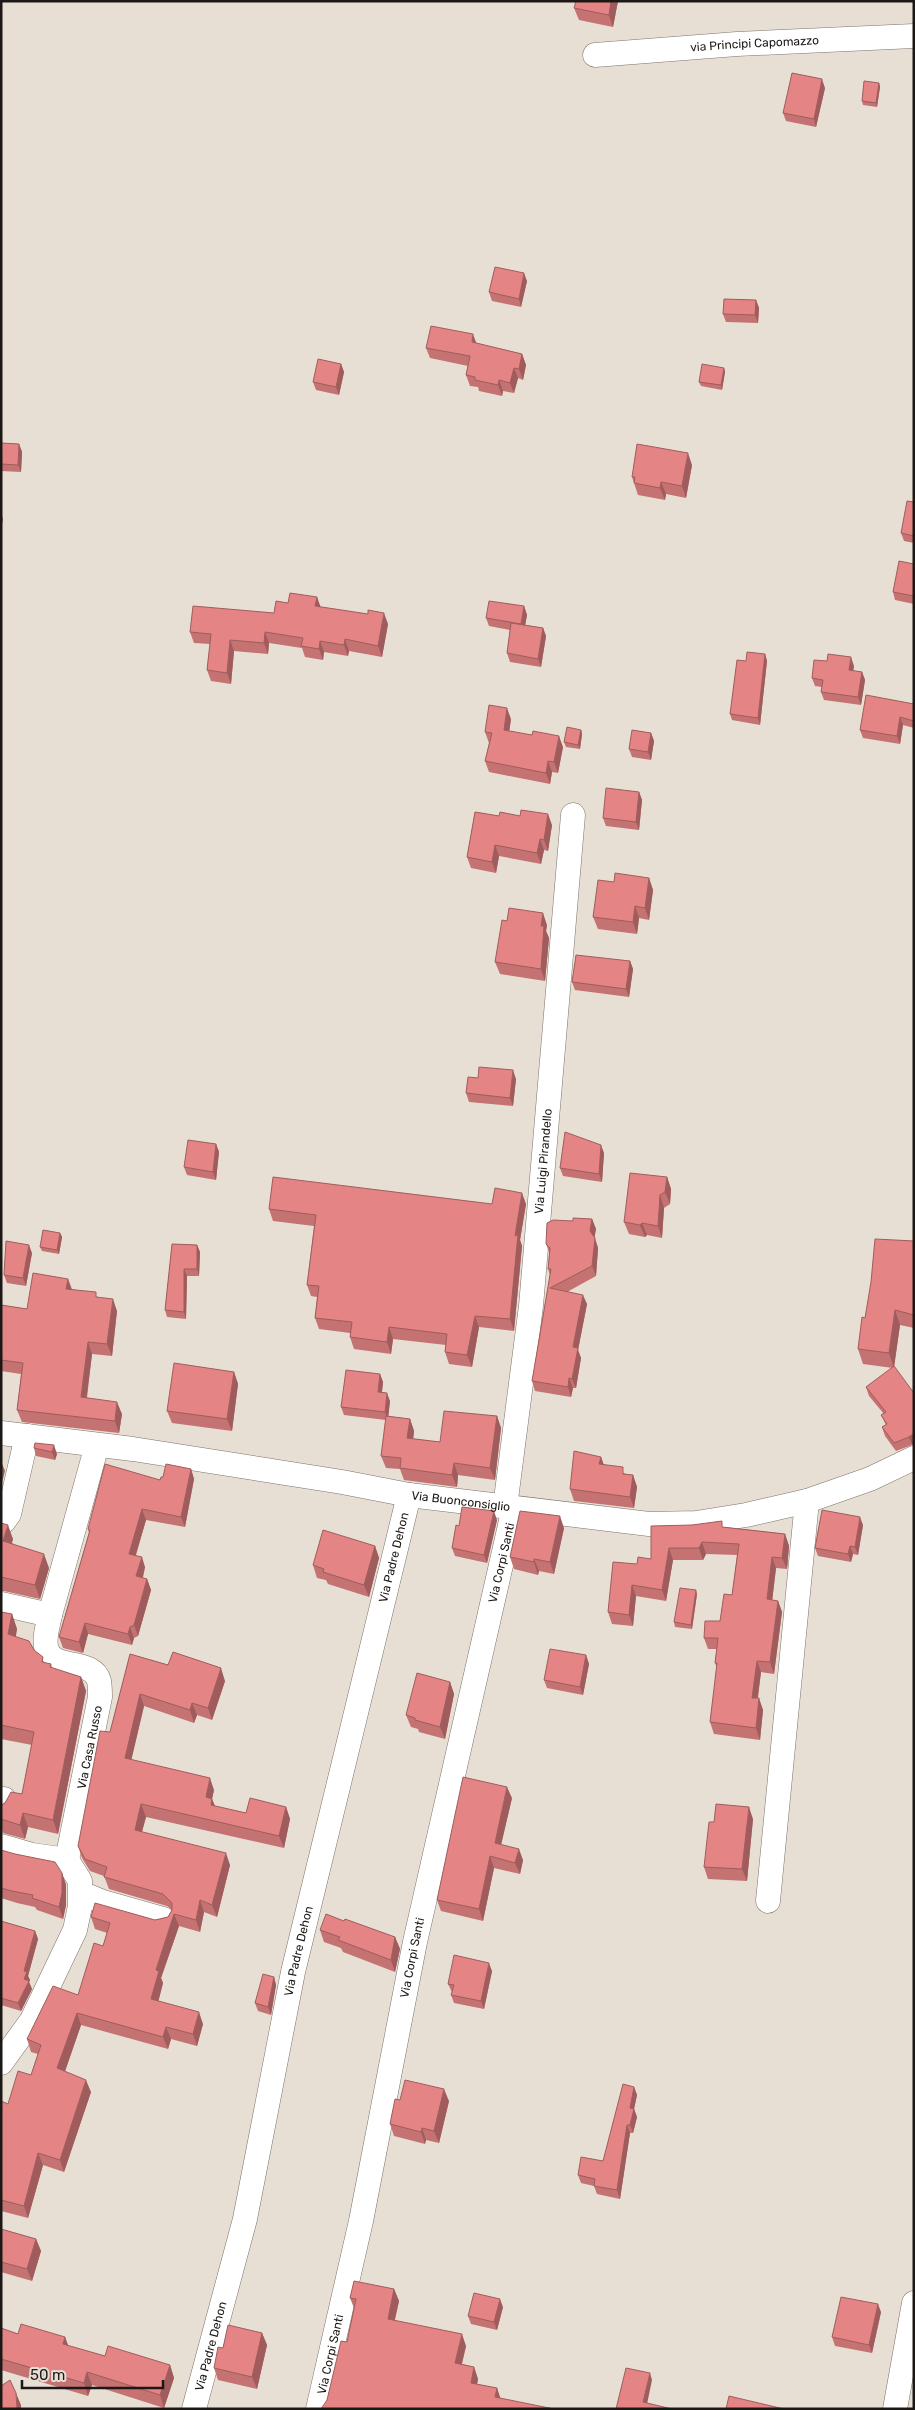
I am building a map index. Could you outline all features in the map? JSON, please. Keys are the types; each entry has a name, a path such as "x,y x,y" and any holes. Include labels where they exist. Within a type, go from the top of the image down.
{"street":[{"name":"via Principi Capomazzo","path":"594,55 737,44 914,36"},
{"name":"Via Luigi Pirandello","path":"509,1508 531,1306 573,815"},
{"name":"Via Buonconsiglio","path":"1,1433 97,1445 342,1482 409,1495 649,1524 696,1523 746,1515 807,1501 870,1479 914,1458"},
{"path":"1,1521 4,1521 9,1514 27,1436"},
{"name":"Via Casa Russo","path":"67,1860 100,1697 99,1679 91,1670 54,1659 47,1651 46,1639 50,1614 97,1445"},
{"name":"Via Padre Dehon","path":"194,2409 246,2219 293,1972 409,1495"},
{"path":"768,1901 807,1501"},
{"name":"Via Corpi Santi","path":"318,2409 361,2221 415,1942 509,1508"},
{"path":"1,1604 50,1614"},
{"path":"1,1846 32,1855 67,1860 80,1881 81,1893 75,1930 32,2020 1,2063"},
{"path":"81,1893 103,1902 162,1919"},
{"path":"902,2400 914,2303"}],"building":[{"path":"576,1 611,1 609,15 574,8"},
{"path":"792,73 822,79 814,119 783,113"},
{"path":"864,81 879,83 876,103 862,101"},
{"path":"495,267 524,273 519,299 489,292"},
{"path":"724,299 756,300 755,315 723,314"},
{"path":"431,326 473,334 472,342 522,354 519,369 514,368 510,383 499,380 498,385 475,380 475,377 466,375 470,356 426,348"},
{"path":"318,359 341,364 336,387 313,382"},
{"path":"702,364 724,368 721,385 699,382"},
{"path":"1,443 19,444 18,465 1,464"},
{"path":"637,444 688,453 682,486 661,482 660,488 634,483 635,477 632,477"},
{"path":"907,501 914,502 914,536 901,533"},
{"path":"899,561 914,564 914,596 893,592"},
{"path":"290,593 317,597 315,606 368,614 368,610 384,613 378,646 345,639 344,645 320,641 319,649 301,646 303,638 265,632 264,643 230,640 227,673 207,670 211,634 190,632 193,606 274,613 276,601 288,603"},
{"path":"489,601 524,606 521,624 486,618"},
{"path":"511,623 543,628 538,659 507,653"},
{"path":"747,652 765,654 758,718 730,714 737,660 746,661"},
{"path":"828,654 851,657 849,670 862,672 858,697 821,692 823,680 812,678 814,660 827,661"},
{"path":"866,695 914,704 914,721 900,717 897,736 860,730"},
{"path":"489,705 507,708 504,730 532,735 533,731 559,736 554,762 548,761 546,773 485,761 492,733 485,732"},
{"path":"567,727 581,730 578,745 564,742"},
{"path":"632,730 651,733 648,752 629,749"},
{"path":"606,788 639,792 636,822 603,818"},
{"path":"521,810 548,814 544,840 540,839 537,853 495,845 492,862 467,857 475,812 499,816 500,812 520,816"},
{"path":"615,873 649,878 645,908 635,906 633,922 593,917 598,880 614,882"},
{"path":"509,908 543,913 541,926 544,926 541,969 495,962 502,920 507,921"},
{"path":"576,955 630,961 626,989 572,982"},
{"path":"479,1067 513,1070 510,1098 466,1093 468,1077 478,1078"},
{"path":"565,1132 601,1145 599,1174 560,1168"},
{"path":"188,1140 216,1144 213,1172 184,1167"},
{"path":"630,1173 667,1177 665,1192 660,1195 658,1226 624,1222"},
{"path":"273,1177 492,1204 495,1188 522,1193 515,1236 518,1234 510,1319 475,1316 467,1355 445,1352 447,1334 389,1327 387,1342 350,1337 352,1322 315,1318 319,1286 307,1285 316,1215 269,1209"},
{"path":"573,1218 592,1219 590,1231 595,1238 592,1266 550,1288 583,1295 573,1347 578,1348 572,1379 569,1378 568,1387 532,1381 551,1269 548,1269 550,1248 546,1244 547,1223 553,1220 573,1221"},
{"path":"43,1230 60,1233 57,1250 40,1247"},
{"path":"875,1239 914,1241 914,1315 895,1310 889,1353 858,1349 862,1317 865,1318 871,1282"},
{"path":"6,1241 29,1245 23,1278 4,1275"},
{"path":"172,1244 197,1245 197,1269 184,1269 184,1312 165,1310"},
{"path":"33,1273 68,1279 66,1289 96,1292 96,1297 113,1299 107,1344 88,1342 81,1397 117,1402 115,1421 17,1410 23,1363 1,1360 1,1305 27,1309"},
{"path":"174,1363 234,1372 227,1419 167,1411"},
{"path":"894,1366 914,1393 914,1433 894,1443 882,1427 887,1424 881,1415 886,1412 866,1387"},
{"path":"346,1370 380,1374 378,1392 387,1393 385,1412 341,1407"},
{"path":"444,1411 497,1416 490,1468 454,1463 452,1475 400,1468 401,1458 381,1456 386,1416 410,1419 407,1438 440,1442"},
{"path":"35,1443 54,1445 52,1452 34,1448"},
{"path":"574,1451 601,1457 599,1464 623,1467 623,1474 633,1475 630,1497 570,1489"},
{"path":"105,1464 160,1480 163,1477 166,1464 191,1469 181,1517 142,1509 129,1554 142,1557 136,1576 147,1579 134,1625 130,1627 128,1634 85,1623 79,1642 59,1637 90,1530 88,1529"},
{"path":"462,1507 494,1511 484,1555 452,1548 456,1525 459,1526"},
{"path":"822,1510 860,1517 855,1547 850,1546 848,1554 815,1548"},
{"path":"520,1511 560,1516 550,1562 534,1559 534,1562 510,1557"},
{"path":"722,1521 722,1527 785,1534 782,1558 772,1557 767,1599 778,1601 770,1662 757,1661 752,1698 759,1698 756,1728 710,1722 718,1638 704,1638 705,1621 720,1621 724,1594 732,1595 739,1544 702,1542 699,1548 669,1548 662,1590 632,1585 629,1615 608,1612 613,1562 637,1564 638,1557 651,1559 651,1526 692,1525"},
{"path":"1,1523 8,1525 3,1541 44,1554 35,1585 1,1577"},
{"path":"323,1530 375,1546 364,1585 323,1572 324,1569 313,1565"},
{"path":"680,1588 696,1590 691,1625 674,1622"},
{"path":"1,1612 12,1614 8,1634 29,1641 34,1650 43,1657 42,1662 51,1664 50,1667 81,1677 53,1820 23,1813 20,1825 1,1819 1,1805 5,1803 11,1792 22,1794 34,1732 1,1725"},
{"path":"550,1649 586,1655 580,1687 544,1680"},
{"path":"173,1652 221,1668 208,1708 192,1703 190,1710 140,1694 125,1758 210,1778 206,1797 212,1799 211,1805 246,1813 250,1798 286,1807 279,1836 141,1804 135,1830 226,1853 212,1905 200,1900 196,1920 174,1914 156,1970 159,1971 151,1999 199,2012 193,2034 166,2027 163,2037 77,2013 57,2068 86,2080 60,2160 38,2153 24,2206 1,2200 1,2101 8,2104 18,2071 31,2075 41,2045 27,2039 53,1986 78,1995 94,1943 103,1946 110,1923 91,1917 95,1903 155,1920 168,1917 172,1910 172,1903 163,1894 104,1877 107,1867 85,1859 78,1846 100,1731 110,1732 130,1654 168,1665"},
{"path":"417,1673 450,1682 440,1727 415,1720 415,1718 406,1715"},
{"path":"463,1777 507,1787 495,1843 519,1849 515,1863 490,1856 479,1909 437,1900"},
{"path":"716,1804 749,1807 742,1869 704,1867 709,1822 714,1822"},
{"path":"1,1850 55,1862 62,1873 62,1893 59,1907 32,1898 33,1895 1,1888"},
{"path":"326,1914 395,1937 391,1960 338,1940 340,1937 320,1930"},
{"path":"1,1921 35,1931 24,1971 27,1972 24,1979 29,1981 18,2003 1,1998"},
{"path":"454,1955 489,1963 481,2001 451,1995 454,1985 448,1984"},
{"path":"263,1974 274,1977 268,2007 255,2003"},
{"path":"405,2080 444,2089 434,2131 422,2128 421,2132 390,2124 395,2099 400,2100"},
{"path":"623,2084 634,2087 630,2108 634,2109 630,2125 627,2125 617,2190 594,2186 595,2179 578,2175 581,2157 603,2161"},
{"path":"1,2229 36,2239 27,2269 1,2262"},
{"path":"354,2281 394,2289 388,2319 462,2334 455,2363 474,2367 471,2383 497,2388 495,2397 554,2409 321,2409 327,2400 341,2341 347,2342 356,2299 350,2298"},
{"path":"474,2293 500,2299 494,2322 468,2316"},
{"path":"841,2297 878,2304 869,2345 832,2337"},
{"path":"21,2324 65,2337 63,2344 105,2356 108,2346 170,2365 160,2395 87,2372 84,2383 1,2359 1,2328 18,2334"},
{"path":"228,2325 262,2333 252,2377 214,2368 218,2347 223,2348"},
{"path":"626,2368 650,2373 643,2402 672,2409 616,2409"},
{"path":"10,2380 16,2393 17,2409 1,2409 1,2386"},
{"path":"729,2396 784,2409 726,2409"}]}
